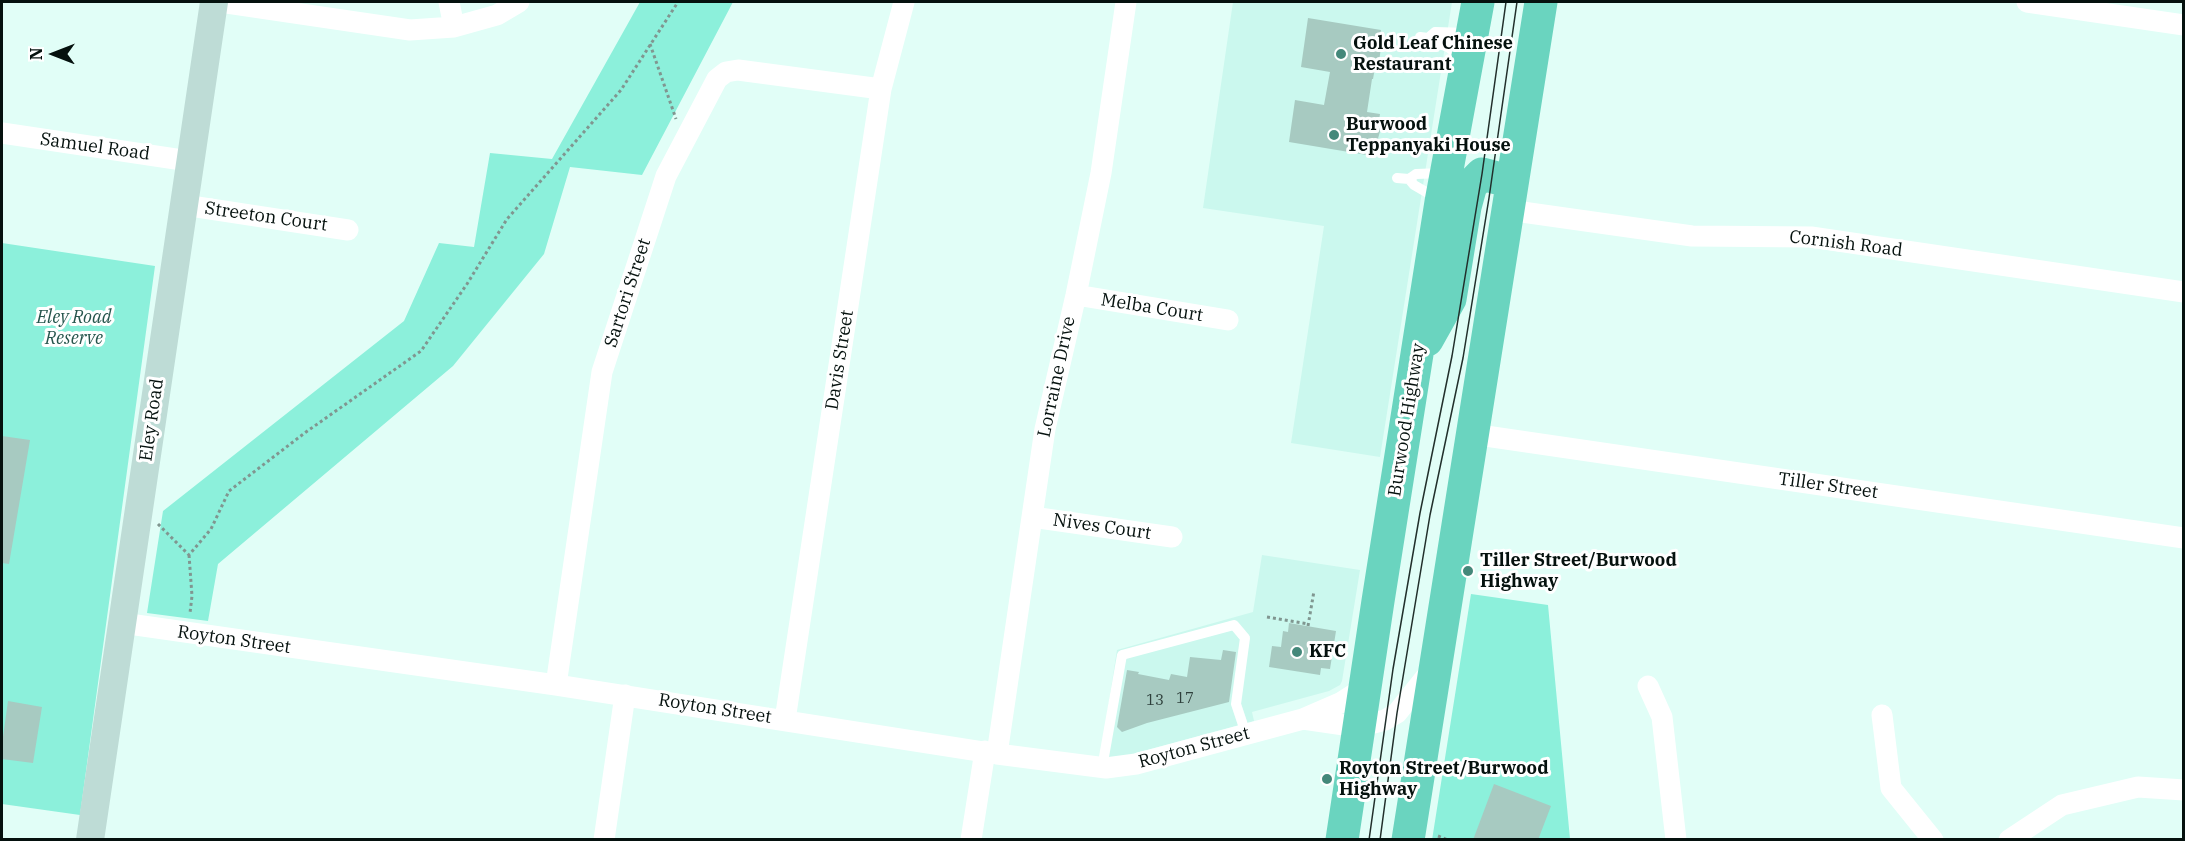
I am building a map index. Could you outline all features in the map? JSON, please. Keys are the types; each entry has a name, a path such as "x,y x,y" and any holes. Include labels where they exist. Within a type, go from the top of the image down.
{"highway":[{"name":"Burwood Highway","path":"1342,840 1444,187 1478,2"},
{"path":"1423,838 1434,667 1541,2"},
{"path":"1417,357 1450,298 1465,207 1471,185 1482,174 1510,196"}],"main road":[{"name":"Eley Road","path":"90,840 214,2"}],"street":[{"path":"220,2 410,30 454,27 498,15 519,2"},
{"path":"448,2 454,27"},
{"name":"Davis Street","path":"785,720 881,89 904,2"},
{"name":"Lorraine Drive","path":"971,840 991,752 1045,429 1101,173 1126,2"},
{"path":"2027,2 2184,25"},
{"name":"Sartori Street","path":"556,685 602,372 666,176 717,79 726,72 738,70 881,89"},
{"name":"Samuel Road","path":"2,133 189,161"},
{"name":"Cornish Road","path":"1510,196 1692,236 1811,237 2184,292"},
{"name":"Streeton Court","path":"183,205 348,230"},
{"name":"Melba Court","path":"1076,295 1228,320"},
{"name":"Tiller Street","path":"1472,434 2184,538"},
{"name":"Nives Court","path":"1032,517 1172,537"},
{"name":"Royton Street","path":"122,623 625,695 1102,768 1136,764 1303,719 1340,703 1365,687"},
{"name":"Royton Street","path":"1303,719 1358,727 1385,720 1397,713 1434,667"},
{"path":"1647,686 1662,717 1676,840"},
{"path":"604,840 625,695"},
{"path":"1882,715 1891,788 1933,840"},
{"path":"2009,840 2062,805 2138,787 2184,790"}],"lane":[{"path":"1435,32 1469,48 1432,43 1424,37 1435,32"},
{"path":"1397,178 1409,179 1416,174 1444,187"},
{"path":"1409,179 1414,185 1444,187"},
{"path":"1102,768 1122,654 1234,625 1245,639 1236,704 1246,734"}],"path":[{"path":"189,555 211,529 229,491 306,432 421,351 467,284 507,219 621,90 678,2"},
{"path":"650,44 684,143"},
{"path":"138,516 154,519 189,555 192,596 187,633"},
{"path":"1267,617 1308,625 1314,591"},
{"path":"1423,838 1448,840"}],"shaded area":[{"path":"1233,2 1452,2 1380,457 1291,443 1324,226 1203,208"},
{"path":"1262,555 1360,570 1340,685 1329,691 1252,712 1254,721 1118,758 1100,759 1117,650 1253,612"}],"green space":[{"path":"640,2 733,2 642,175 570,167 544,254 453,366 218,564 208,621 147,613 163,511 404,321 439,243 474,247 490,153 552,159"},
{"name":"Eley Road Reserve","path":"2,243 155,266 80,815 2,804"},
{"path":"1471,594 1548,605 1570,839 1432,840"}],"building":[{"path":"1308,18 1381,30 1379,40 1382,41 1378,68 1375,68 1372,79 1367,112 1380,114 1378,127 1381,128 1373,156 1289,142 1295,100 1324,105 1330,72 1301,67"},
{"path":"2,436 30,440 9,564 2,563"},
{"name":"KFC","path":"1289,623 1336,631 1330,669 1321,668 1320,675 1269,667 1272,646 1281,647 1283,631 1288,632"},
{"path":"1223,650 1236,652 1229,702 1147,723 1122,732 1117,727 1127,670 1169,680 1171,674 1187,677 1190,657 1221,660"},
{"path":"8,701 42,707 33,763 2,759"},
{"path":"1494,784 1551,806 1538,840 1473,840"}],"tram line":[{"path":"1369,840 1393,669 1420,513 1452,356 1482,174 1506,2"},
{"path":"1380,840 1397,713 1430,515 1463,358 1517,2"}],"place":[{"name":"Gold Leaf Chinese Restaurant","path":"1341,54"},
{"name":"Burwood Teppanyaki House","path":"1334,135"},
{"name":"Tiller Street/Burwood Highway","path":"1468,571"},
{"name":"KFC","path":"1297,652"},
{"name":"Royton Street/Burwood Highway","path":"1327,779"}]}
